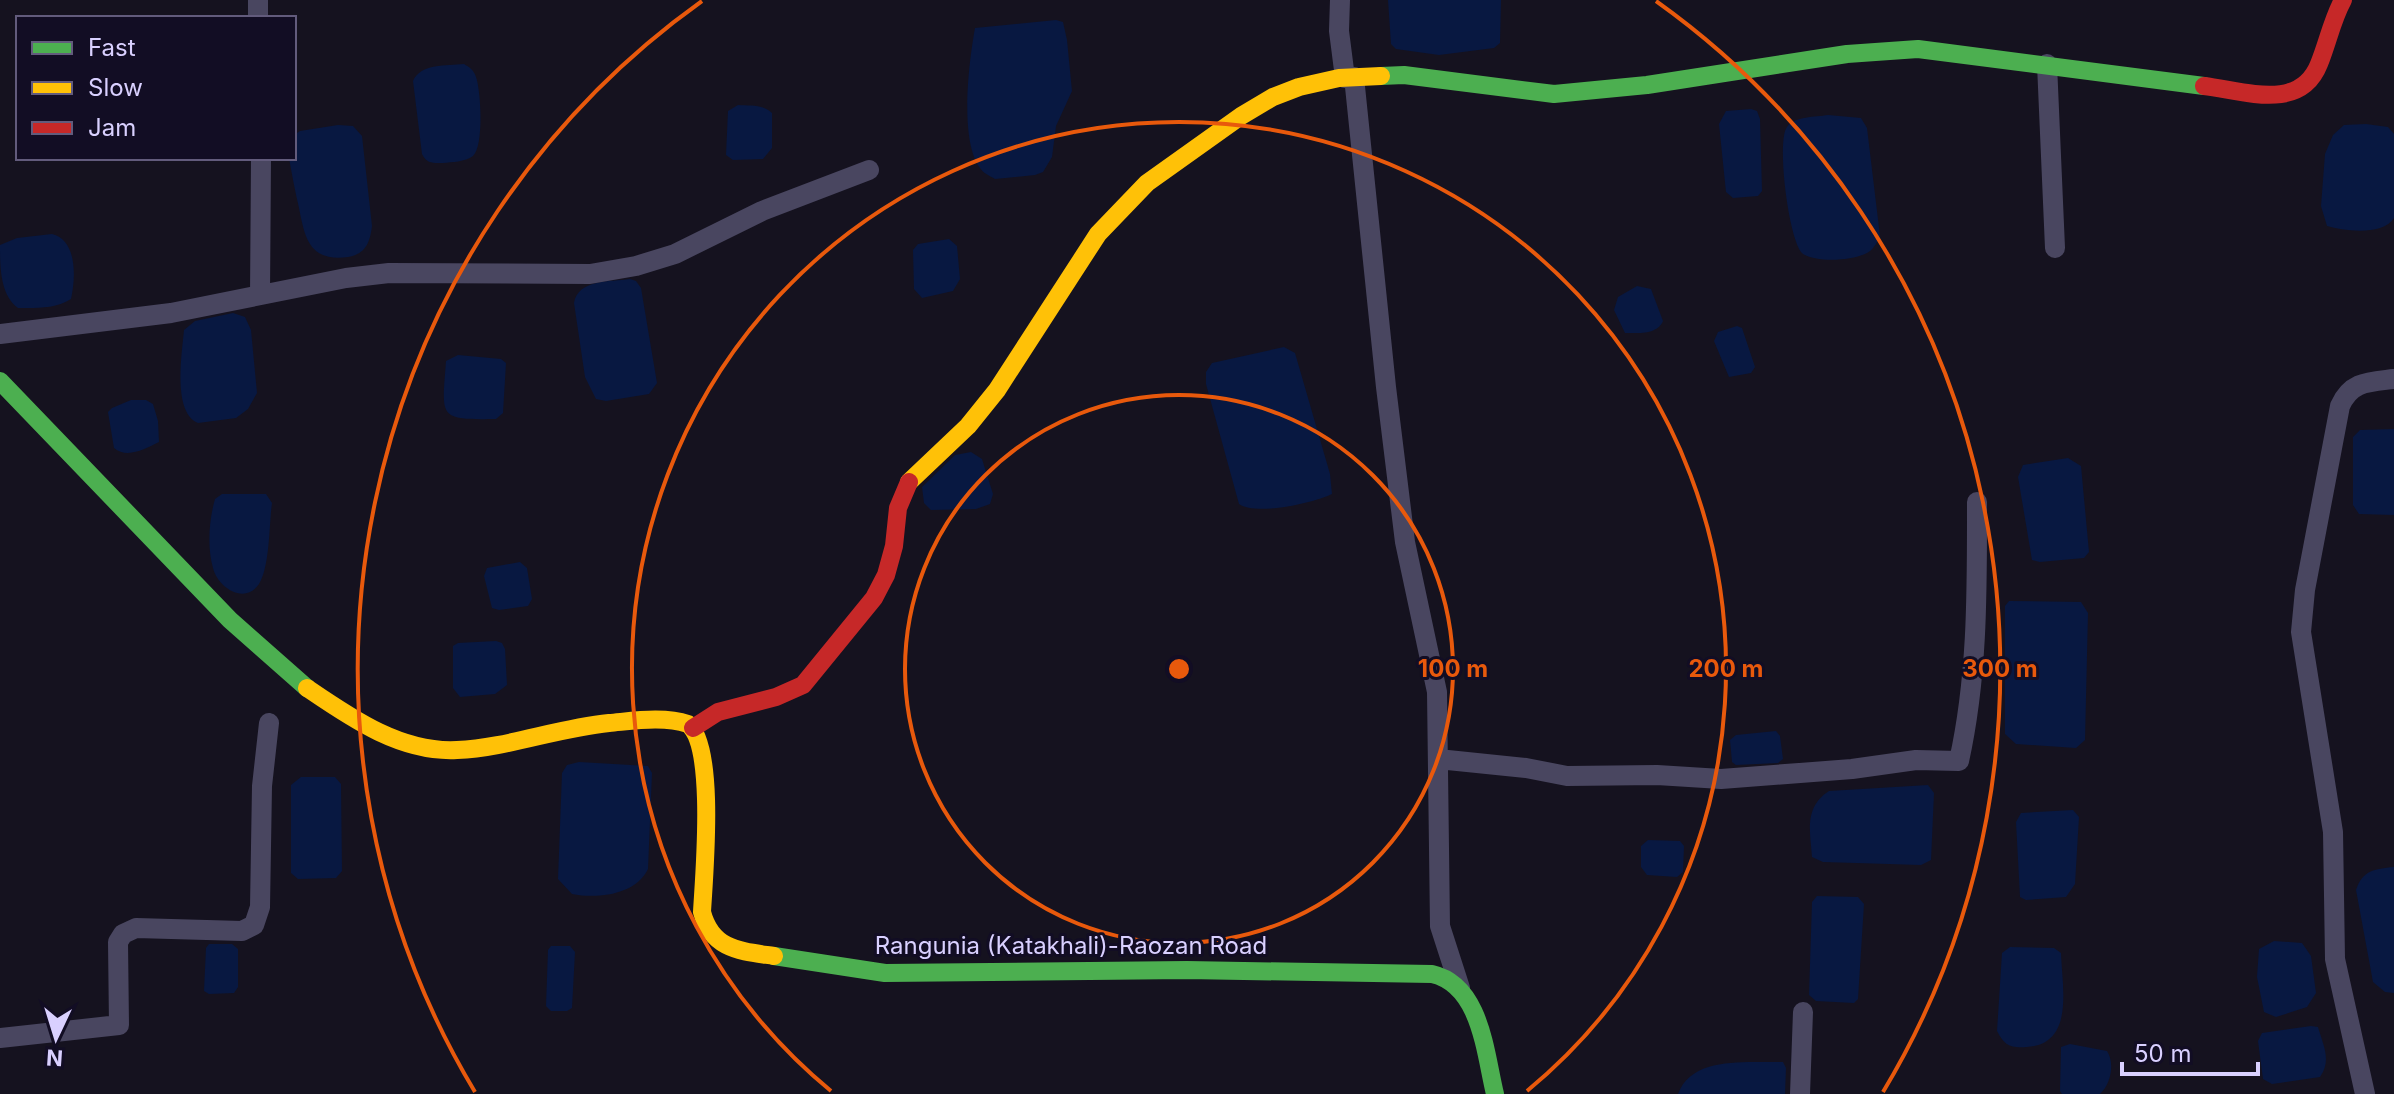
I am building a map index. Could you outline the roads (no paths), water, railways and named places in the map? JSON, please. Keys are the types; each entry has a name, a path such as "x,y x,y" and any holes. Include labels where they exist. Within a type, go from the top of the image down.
{"street":[{"path":"1340,0 1339,31 1350,78 1405,542 1437,692 1440,926 1460,988 1474,1016 1495,1094"},
{"path":"0,381 213,603 279,664 344,715 381,733 424,748 451,751 470,750 593,725 665,721 684,723 693,728 726,709 793,692 813,673 874,598 880,586 894,546 898,508 908,483 978,414 997,390 1098,234 1147,183 1273,97 1299,87 1350,78 1404,75 1554,94 1647,85 1847,54 1904,50 2047,64 2254,92 2293,93 2305,88 2312,79 2332,18 2343,0"},
{"path":"2047,64 2055,248"},
{"path":"260,295 261,160"},
{"path":"0,334 171,313 389,273 590,274 636,266 675,254 762,211 869,170"},
{"path":"2365,1094 2335,959 2333,832 2303,652 2301,613 2345,393 2353,387 2394,379"},
{"path":"1438,759 1526,768 1567,776 1657,775 1721,779 1852,769 1916,760 1959,761 1969,713 1977,628 1977,502"},
{"path":"0,1038 119,1025 118,942 123,934 136,928 242,931 254,925 260,907 262,786 269,723"},
{"name":"Rangunia (Katakhali)-Raozan Road","path":"693,728 700,738 704,766 706,812 702,912 706,927 719,943 749,952 885,973 1187,970 1428,973 1451,980 1460,988"},
{"path":"1800,1094 1803,1012"}],"water":[{"path":"1388,0 1501,0 1500,43 1494,48 1439,55 1396,49 1391,44"},
{"path":"1056,20 1063,22 1072,91 1056,126 1052,157 1043,172 995,179 980,168 970,139 967,100 975,28"},
{"path":"464,64 471,69 478,84 480,130 476,150 473,156 462,161 431,162 422,154 413,81 428,68"},
{"path":"738,105 760,107 772,113 772,148 763,159 733,160 726,155 728,111"},
{"path":"1726,111 1757,111 1760,119 1762,191 1758,196 1733,198 1726,192 1719,124"},
{"path":"1828,115 1861,118 1867,128 1880,236 1870,251 1847,259 1818,259 1803,254 1793,232 1786,192 1783,151 1787,127 1800,119"},
{"path":"338,125 353,126 362,136 372,226 368,242 363,250 354,255 325,256 311,246 307,238 289,160 296,160 296,134"},
{"path":"2344,125 2388,127 2394,134 2394,218 2389,224 2372,230 2327,226 2321,206 2325,154 2333,135"},
{"path":"52,234 66,244 73,260 71,299 52,306 18,308 4,288 0,245 17,238"},
{"path":"949,239 957,246 960,279 953,291 922,298 914,289 913,250 918,244"},
{"path":"630,279 641,288 657,383 649,394 606,401 596,399 585,377 574,303 577,295 588,286"},
{"path":"1637,286 1651,289 1663,321 1652,331 1625,333 1614,310 1618,297"},
{"path":"233,313 245,317 251,330 257,393 248,409 236,418 198,423 190,417 182,395 180,381 184,330 195,321"},
{"path":"1737,326 1742,328 1755,367 1751,373 1729,377 1714,341 1718,332"},
{"path":"1284,347 1295,353 1330,474 1332,494 1285,507 1247,507 1239,504 1206,384 1206,372 1212,363"},
{"path":"458,355 501,359 506,363 503,413 496,419 463,418 447,412 444,394 446,361"},
{"path":"131,400 146,400 153,404 159,442 136,452 125,453 114,448 108,412"},
{"path":"2394,429 2394,515 2359,514 2353,505 2353,437 2360,430"},
{"path":"971,452 982,459 993,494 990,504 976,509 931,510 924,503 922,487 955,455"},
{"path":"2068,458 2081,466 2089,552 2084,558 2032,560 2018,477 2023,465"},
{"path":"222,494 266,494 272,503 263,576 259,584 247,593 226,587 213,568 210,525 215,499"},
{"path":"520,562 527,568 532,599 528,606 492,608 484,576 487,568"},
{"path":"2009,601 2081,602 2088,613 2085,740 2076,748 2016,744 2005,734 2005,606"},
{"path":"458,643 502,643 505,649 507,685 495,694 460,697 453,688 453,646"},
{"path":"1776,731 1780,736 1783,759 1778,763 1736,765 1732,762 1730,740 1736,735"},
{"path":"579,762 648,766 652,773 648,869 635,885 625,890 593,896 572,894 558,879 562,773 567,765"},
{"path":"301,777 335,777 341,784 342,871 336,878 298,879 291,873 291,785"},
{"path":"1928,785 1934,793 1931,860 1921,865 1823,862 1812,857 1812,812 1821,797 1829,791"},
{"path":"2073,810 2079,817 2075,884 2066,897 2026,900 2020,897 2016,822 2021,813"},
{"path":"1648,840 1680,841 1684,846 1683,872 1677,877 1647,875 1641,867 1641,846"},
{"path":"2394,867 2394,993 2385,992 2373,982 2356,890 2362,878 2370,872"},
{"path":"1817,896 1858,897 1864,904 1858,999 1854,1003 1816,1001 1809,995 1812,902"},
{"path":"2274,941 2302,943 2311,956 2316,993 2307,1007 2276,1017 2264,1012 2257,977 2259,949"},
{"path":"209,944 232,944 238,949 238,987 234,993 209,994 204,991 206,948"},
{"path":"551,946 570,946 575,952 572,1008 567,1011 551,1011 546,1006 548,950"},
{"path":"2010,947 2054,948 2061,953 2063,997 2059,1025 2053,1036 2027,1047 2006,1043 1997,1031 2002,953"},
{"path":"2318,1027 2325,1052 2324,1071 2320,1077 2272,1084 2263,1079 2258,1041 2262,1033"},
{"path":"2070,1044 2107,1051 2111,1073 2100,1094 2062,1094 2060,1091 2061,1047"},
{"path":"1739,1062 1783,1062 1786,1068 1785,1094 1678,1094 1685,1081 1708,1067"}]}
